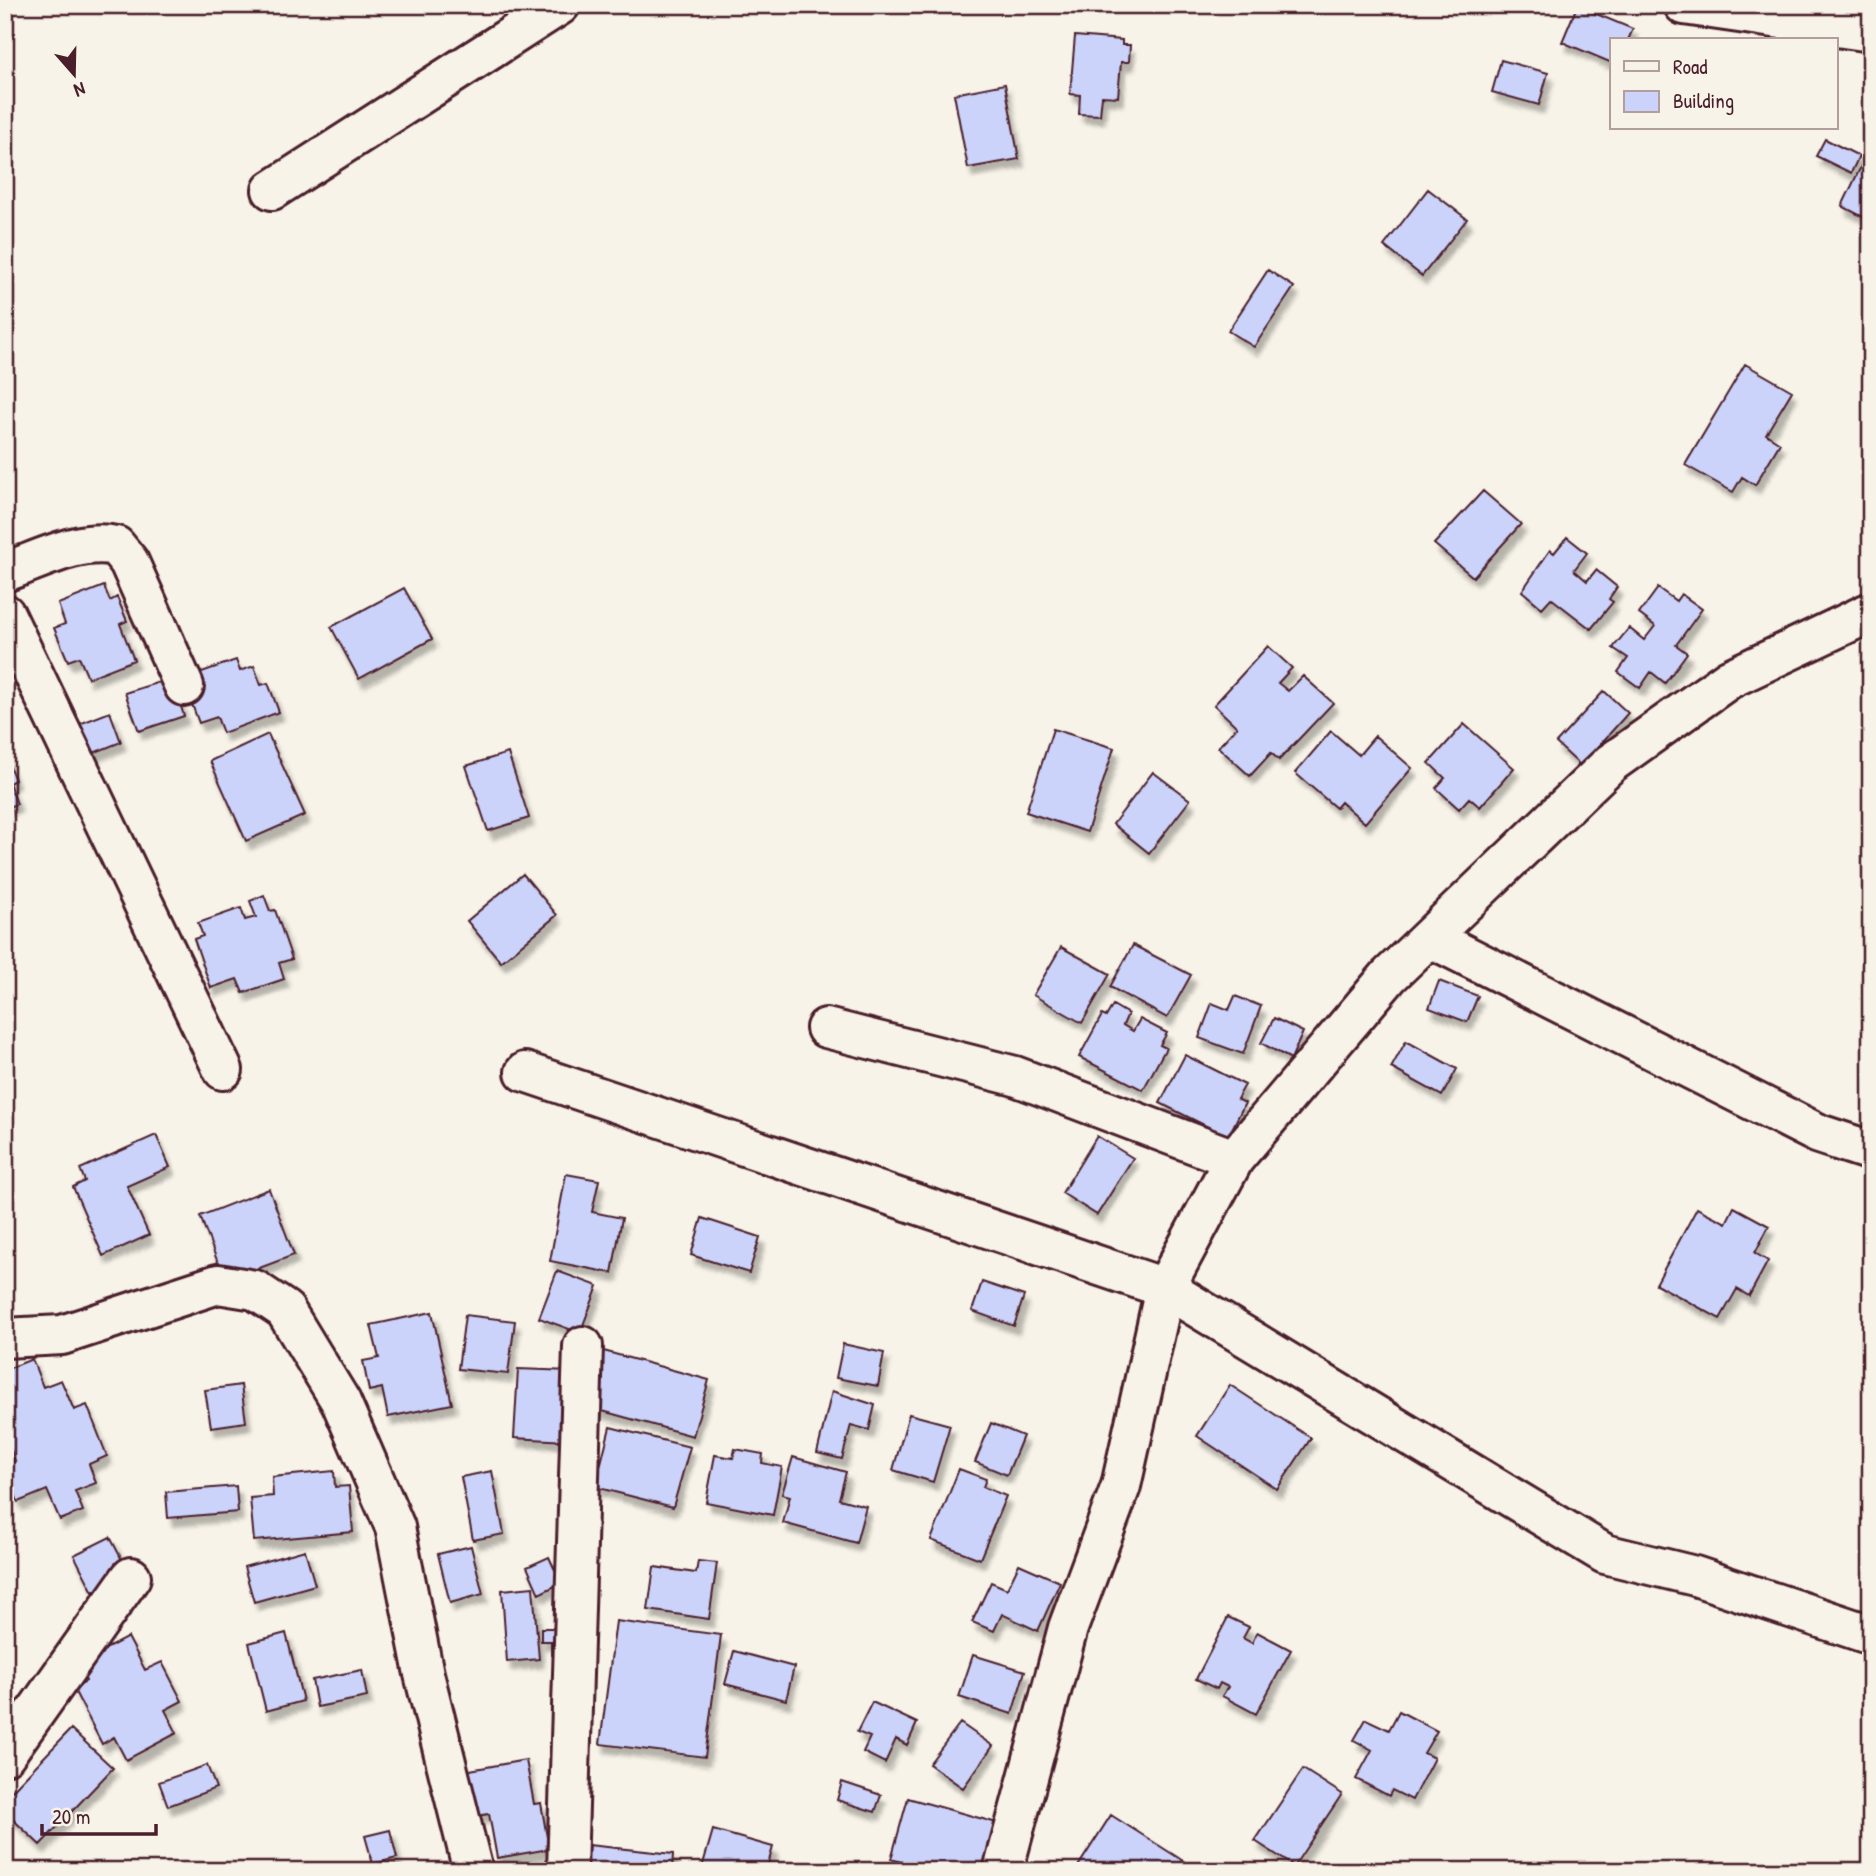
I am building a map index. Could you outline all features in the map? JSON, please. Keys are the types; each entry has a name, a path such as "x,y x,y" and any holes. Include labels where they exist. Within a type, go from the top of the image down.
{"street":[{"path":"272,190 560,5"},
{"path":"1684,5 1871,32"},
{"path":"5,572 83,545 100,542 117,546 129,562 184,686"},
{"path":"1003,1871 1068,1628 1121,1486 1149,1372 1165,1289 1234,1158 1389,976 1611,762 1730,680 1871,612"},
{"path":"5,614 223,1070"},
{"path":"1431,938 1819,1134 1871,1151"},
{"path":"826,1028 1015,1076 1234,1158"},
{"path":"525,1072 1165,1289 1605,1554 1695,1576 1871,1635"},
{"path":"5,1338 62,1335 218,1284 255,1290 285,1310 341,1402 395,1527 424,1674 473,1871"},
{"path":"567,1871 583,1346"},
{"path":"5,1755 131,1577"}],"building":[{"path":"1577,6 1633,29 1629,38 1610,38 1610,62 1562,42"},
{"path":"1075,36 1122,40 1122,45 1130,45 1129,62 1121,62 1118,97 1102,96 1100,115 1079,114 1080,95 1070,94"},
{"path":"1501,60 1548,73 1539,105 1492,92"},
{"path":"1005,84 1019,159 968,168 954,94"},
{"path":"1825,139 1859,156 1851,173 1816,156"},
{"path":"1865,158 1871,161 1871,211 1867,219 1842,206"},
{"path":"1428,189 1467,219 1422,276 1384,246"},
{"path":"1268,270 1294,287 1254,347 1228,331"},
{"path":"1745,364 1792,391 1766,434 1780,443 1755,485 1742,477 1733,492 1685,465"},
{"path":"1483,491 1521,524 1473,577 1434,544"},
{"path":"1567,537 1587,553 1574,570 1587,581 1596,570 1617,587 1609,599 1613,602 1591,629 1551,598 1542,608 1522,591 1550,550 1554,553"},
{"path":"104,586 110,601 117,597 127,621 120,624 134,660 88,678 79,657 68,661 54,628 65,624 58,604"},
{"path":"404,588 432,639 359,679 331,627"},
{"path":"1658,588 1676,601 1681,594 1702,609 1676,645 1687,653 1665,683 1651,672 1640,688 1618,672 1628,658 1613,648 1629,628 1644,640 1655,626 1639,614"},
{"path":"1268,646 1292,668 1278,683 1288,691 1303,676 1333,703 1279,760 1271,753 1250,776 1218,747 1237,727 1214,705"},
{"path":"236,660 240,671 254,666 261,685 268,683 279,712 223,733 217,717 199,723 187,691 193,675"},
{"path":"172,678 184,716 139,731 125,693"},
{"path":"1604,691 1628,713 1581,766 1556,743"},
{"path":"110,712 121,742 81,758 69,728"},
{"path":"1464,724 1514,768 1480,807 1469,798 1459,809 1436,788 1445,778 1429,763"},
{"path":"1053,729 1114,748 1087,832 1026,812"},
{"path":"1331,731 1359,755 1375,736 1412,768 1365,823 1341,802 1336,808 1295,773"},
{"path":"268,734 305,815 246,841 210,761"},
{"path":"508,753 529,818 488,831 466,766"},
{"path":"5,755 15,780 9,783 17,804 5,808"},
{"path":"1153,772 1190,800 1149,853 1113,824"},
{"path":"523,874 557,915 501,962 467,921"},
{"path":"264,895 270,911 275,910 292,959 279,963 284,979 243,993 237,979 211,988 194,939 203,936 198,923 241,908 245,920 256,917 250,901"},
{"path":"1133,945 1191,975 1167,1018 1110,987"},
{"path":"1061,947 1110,974 1082,1023 1033,995"},
{"path":"1439,981 1478,996 1467,1022 1429,1008"},
{"path":"1235,996 1261,1006 1243,1054 1199,1038 1212,1003 1229,1010"},
{"path":"1113,1005 1128,1014 1123,1025 1133,1031 1140,1019 1167,1033 1160,1045 1166,1048 1143,1090 1079,1057 1102,1015 1106,1017"},
{"path":"1274,1018 1303,1032 1291,1059 1261,1043"},
{"path":"1406,1041 1457,1069 1442,1096 1391,1068"},
{"path":"1185,1055 1245,1085 1237,1099 1245,1103 1228,1137 1160,1103"},
{"path":"156,1135 170,1167 127,1186 149,1235 103,1256 73,1187 85,1181 80,1169"},
{"path":"1097,1136 1133,1158 1097,1215 1062,1193"},
{"path":"566,1174 599,1180 592,1212 622,1218 612,1273 550,1261"},
{"path":"269,1189 294,1255 225,1281 200,1216"},
{"path":"1734,1207 1769,1226 1755,1253 1768,1261 1749,1296 1737,1289 1720,1319 1656,1284 1697,1208 1726,1223"},
{"path":"702,1218 760,1237 749,1273 691,1255"},
{"path":"557,1271 598,1286 580,1333 539,1318"},
{"path":"982,1282 1024,1296 1014,1326 972,1311"},
{"path":"432,1312 452,1404 388,1417 382,1388 369,1391 363,1361 379,1358 371,1325"},
{"path":"465,1315 515,1321 508,1374 458,1369"},
{"path":"843,1344 884,1353 878,1386 836,1378"},
{"path":"600,1350 709,1380 693,1436 584,1406"},
{"path":"32,1359 43,1387 61,1380 74,1410 87,1405 107,1456 89,1464 96,1483 75,1491 83,1511 60,1520 47,1490 18,1502 5,1469 5,1465 15,1461 9,1445 5,1447 5,1370"},
{"path":"518,1369 571,1371 567,1441 514,1438"},
{"path":"241,1385 246,1422 211,1427 205,1390"},
{"path":"1230,1385 1311,1438 1277,1489 1197,1436"},
{"path":"832,1391 875,1405 869,1430 851,1425 842,1459 817,1453"},
{"path":"909,1414 950,1425 933,1482 893,1470"},
{"path":"991,1423 1023,1436 1007,1475 975,1462"},
{"path":"610,1427 690,1447 673,1507 595,1487"},
{"path":"735,1449 763,1454 762,1463 782,1467 773,1515 706,1502 715,1455 733,1458"},
{"path":"793,1457 846,1472 839,1499 866,1506 856,1543 783,1523 790,1496 782,1494"},
{"path":"959,1469 986,1479 983,1487 1006,1496 980,1559 931,1540"},
{"path":"334,1471 335,1487 349,1486 353,1532 254,1541 250,1498 273,1496 272,1477"},
{"path":"492,1471 504,1534 473,1540 461,1477"},
{"path":"236,1486 238,1512 168,1518 166,1492"},
{"path":"110,1537 129,1573 93,1592 74,1555"},
{"path":"471,1546 483,1594 450,1603 438,1554"},
{"path":"305,1550 315,1585 254,1602 244,1567"},
{"path":"549,1557 561,1583 539,1594 527,1567"},
{"path":"698,1561 717,1563 709,1619 648,1610 654,1567 696,1573"},
{"path":"1019,1564 1060,1582 1038,1631 1002,1614 994,1631 972,1622 991,1582 1007,1589"},
{"path":"533,1587 539,1659 507,1662 502,1590"},
{"path":"1228,1617 1249,1627 1243,1638 1252,1643 1257,1632 1291,1650 1256,1714 1222,1696 1228,1687 1220,1683 1217,1689 1196,1679"},
{"path":"616,1621 721,1635 705,1757 600,1744"},
{"path":"541,1628 569,1628 570,1655 551,1655 551,1641 541,1641"},
{"path":"286,1633 303,1701 266,1711 249,1643"},
{"path":"128,1637 145,1670 162,1662 182,1701 165,1710 177,1733 126,1760 114,1737 102,1744 73,1688 86,1681 77,1664"},
{"path":"734,1651 794,1667 786,1700 725,1684"},
{"path":"973,1655 1025,1671 1012,1714 959,1697"},
{"path":"362,1670 367,1697 317,1707 312,1680"},
{"path":"872,1702 917,1723 907,1745 896,1739 885,1763 863,1752 870,1737 857,1732"},
{"path":"1399,1711 1437,1731 1424,1753 1434,1758 1412,1800 1392,1790 1389,1796 1356,1779 1372,1750 1354,1740 1366,1719 1389,1730"},
{"path":"960,1723 993,1746 963,1788 929,1764"},
{"path":"71,1729 113,1768 40,1845 5,1812 5,1798"},
{"path":"526,1760 534,1804 541,1803 549,1849 497,1858 489,1814 472,1817 464,1771"},
{"path":"207,1765 216,1788 168,1806 159,1782"},
{"path":"1303,1769 1342,1794 1294,1866 1255,1841"},
{"path":"842,1782 881,1795 875,1812 837,1800"},
{"path":"908,1798 997,1823 984,1871 932,1871 891,1859"},
{"path":"1111,1815 1185,1862 1180,1871 1081,1871 1077,1868"},
{"path":"390,1830 397,1858 373,1864 365,1836"},
{"path":"713,1830 773,1847 766,1871 701,1871"},
{"path":"588,1845 673,1854 672,1871 586,1871"}]}
